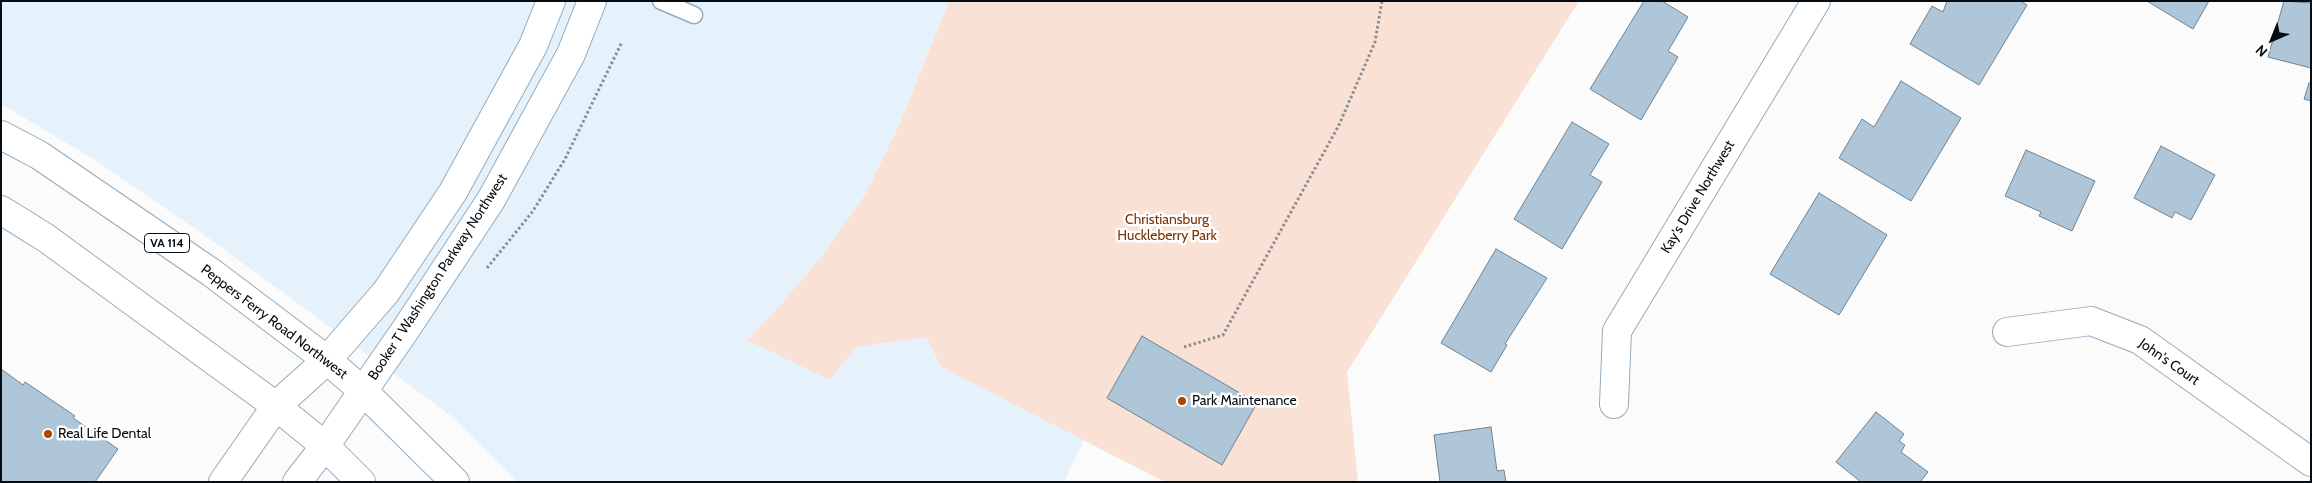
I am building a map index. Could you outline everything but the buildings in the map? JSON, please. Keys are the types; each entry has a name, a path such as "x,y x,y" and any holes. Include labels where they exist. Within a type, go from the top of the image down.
{"street":[{"path":"223,482 276,406 327,360 386,292 453,192 533,46 551,1"},
{"name":"Booker T Washington Parkway Northwest","path":"297,482 325,446 363,391 491,200 571,54 592,1"},
{"name":"Kay's Drive Northwest","path":"1614,404 1617,331 1816,1"},
{"name":"Peppers Ferry Road Northwest","path":"1,134 39,155 212,273 327,360 363,391 455,482"},
{"path":"1,210 46,238 276,406 325,446 361,482"},
{"name":"John's Court","path":"2007,332 2090,321 2140,340 2311,462"}],"lane":[{"path":"661,1 694,15"}],"path":[{"path":"1184,347 1223,335 1339,125 1375,42 1382,1"},
{"path":"482,274 533,211 565,159 622,42"}],"shaded area":[{"path":"1,1 949,1 901,121 866,193 826,251 776,310 747,340 856,347 926,337 941,367 1084,440 1064,482 518,482 454,418 203,234 95,160 1,104"}],"green space":[{"name":"Christiansburg Huckleberry Park","path":"949,1 1579,1 1347,372 1358,482 1165,482 941,367 926,337 856,347 830,380 747,340 776,310 826,251 866,193 901,121"}],"place":[{"name":"Park Maintenance","path":"1182,401"},
{"name":"Real Life Dental","path":"48,434"}]}
